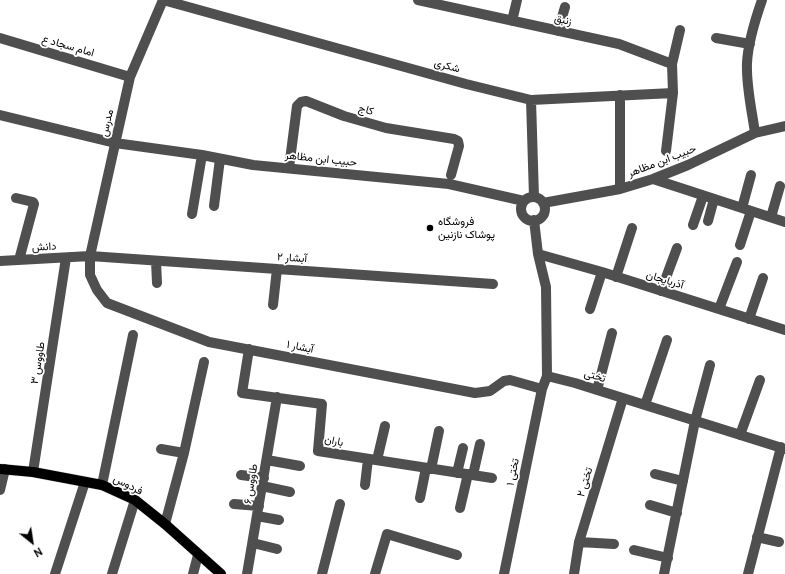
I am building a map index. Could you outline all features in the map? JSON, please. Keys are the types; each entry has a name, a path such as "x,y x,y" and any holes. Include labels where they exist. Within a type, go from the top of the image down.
{"main road":[{"name":"فردوس","path":"3,469 33,472 86,482 102,486 135,500 165,524 221,574"}],"street":[{"name":"مدرس","path":"90,256 130,77 163,0"},
{"name":"شکری","path":"163,0 466,84 532,100 673,93"},
{"name":"زنبق","path":"421,0 457,4 512,21 619,44 672,64"},
{"path":"512,21 517,0"},
{"path":"755,134 747,81 747,63 758,1"},
{"path":"558,31 565,7"},
{"path":"666,151 673,93 672,64 680,30"},
{"name":"امام سجاد ع","path":"0,38 130,77"},
{"path":"716,38 750,44"},
{"path":"620,95 620,189"},
{"path":"529,199 540,200 544,207 542,216 534,220 530,220 523,216 521,208 529,199 532,100"},
{"name":"کاج","path":"289,168 297,106 301,102 306,101 344,116 386,128 454,139 458,141 459,146 451,175"},
{"name":"حبیب ابن مظاهر","path":"0,115 115,143 202,155 254,165 449,184 529,199"},
{"name":"حبیب ابن مظاهر","path":"543,203 620,189 653,179 688,165 755,134 785,126"},
{"path":"192,214 202,155"},
{"path":"214,206 220,159"},
{"path":"740,245 751,175"},
{"path":"653,179 785,222"},
{"path":"771,217 780,186"},
{"path":"693,225 703,196"},
{"path":"16,198 33,202 34,204 19,260"},
{"path":"708,221 714,199"},
{"path":"534,220 538,254 546,287 547,376"},
{"path":"616,277 632,228"},
{"path":"661,291 677,248"},
{"name":"آذربایجان","path":"538,254 602,272 785,330"},
{"name":"دانش","path":"0,261 90,256"},
{"name":"آبشار ۲","path":"90,256 493,284"},
{"name":"آبشار ۱","path":"90,256 90,275 97,290 107,303 209,342 475,393 490,391 504,381 510,380 542,389"},
{"name":"طاووس ۳","path":"33,472 66,258"},
{"path":"156,261 157,283"},
{"path":"719,309 737,262"},
{"path":"273,305 277,269"},
{"path":"590,309 602,272"},
{"path":"749,319 762,278"},
{"path":"597,390 612,333"},
{"path":"102,486 133,336"},
{"path":"645,405 667,340"},
{"name":"باران","path":"249,349 242,393 322,404 318,451 492,478"},
{"path":"165,524 184,453 204,362"},
{"path":"664,574 695,420 710,365"},
{"name":"تختی ۱","path":"504,574 542,389 547,376"},
{"name":"تختی","path":"547,376 784,448"},
{"path":"740,435 760,380"},
{"name":"طاووس ۶","path":"247,574 277,397"},
{"name":"تختی ۲","path":"574,574 579,542 623,398"},
{"path":"365,485 385,426"},
{"path":"420,498 439,431"},
{"path":"460,508 480,444"},
{"path":"457,473 463,448"},
{"path":"748,574 784,448"},
{"path":"161,449 184,453"},
{"path":"267,460 300,466"},
{"path":"0,490 3,469"},
{"path":"655,474 683,481"},
{"path":"241,475 290,492"},
{"path":"55,574 86,482"},
{"path":"112,574 135,500"},
{"path":"234,504 258,511 279,520"},
{"path":"322,574 340,504"},
{"path":"650,505 677,514"},
{"path":"375,574 387,534 457,555"},
{"path":"758,537 779,542"},
{"path":"579,542 614,544"},
{"path":"253,543 277,549"},
{"path":"634,550 668,558"},
{"path":"193,574 198,555"}],"place":[{"name":"فروشگاه پوشاک نازنین","path":"430,228"}]}
